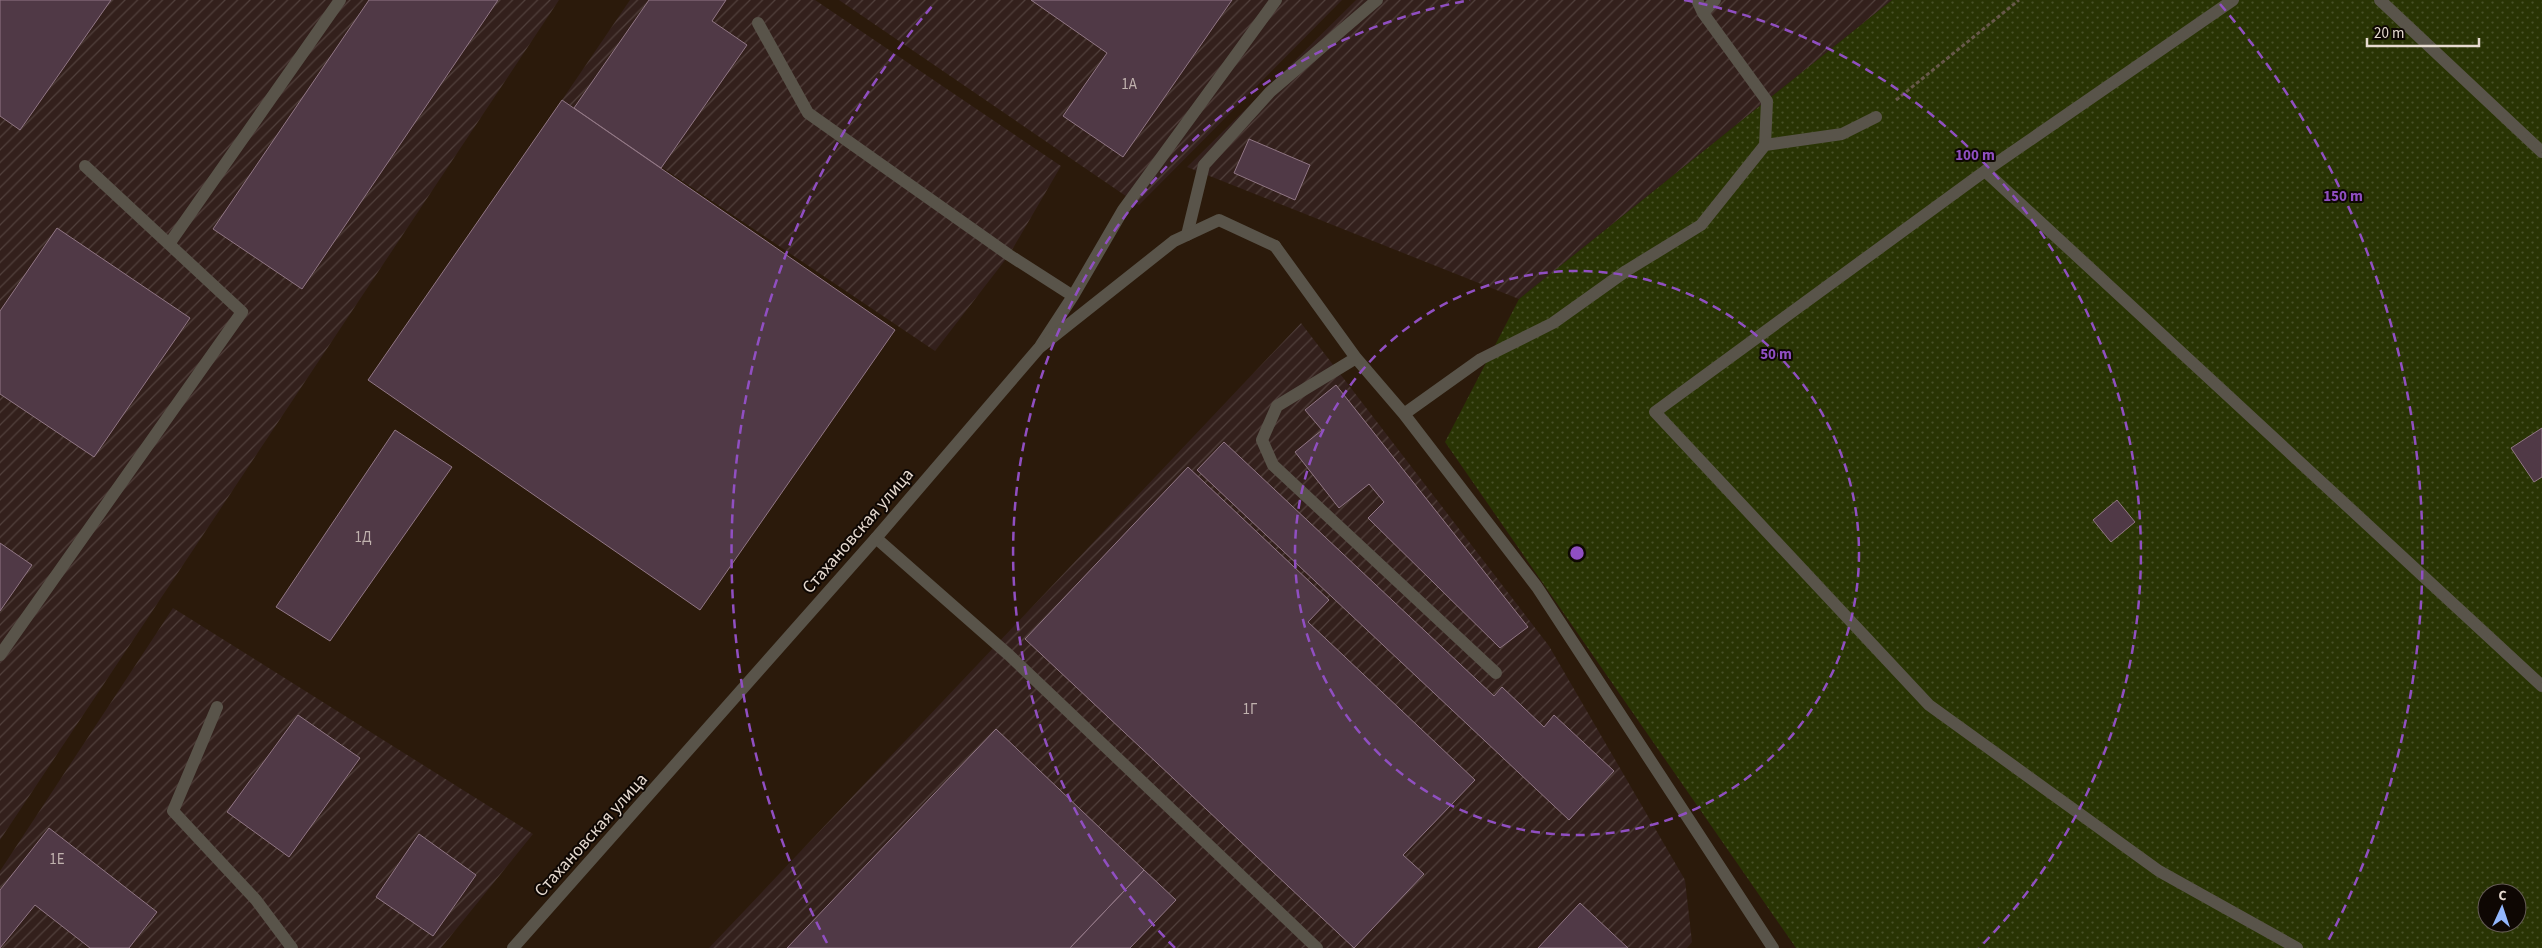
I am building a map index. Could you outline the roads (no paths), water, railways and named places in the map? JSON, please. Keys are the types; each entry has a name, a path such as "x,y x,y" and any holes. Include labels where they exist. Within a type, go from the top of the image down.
{"street":[{"path":"169,244 340,0"},
{"path":"1039,348 1073,296 1122,210 1276,0"},
{"path":"1187,235 1204,165 1270,92 1377,0"},
{"path":"1404,414 1481,359 1553,323 1626,270 1701,225 1765,145 1767,101 1703,12 1697,0"},
{"path":"1703,12 1715,0"},
{"path":"2233,0 1985,171 1655,412 1929,706 2159,871 2297,948"},
{"path":"2380,0 2542,152"},
{"path":"758,23 808,113 1009,255 1073,296"},
{"path":"1765,145 1842,134 1876,116"},
{"path":"0,655 242,312 85,166"},
{"path":"1985,171 2542,686"},
{"name":"Стахановская улица","path":"513,948 876,538 1039,348 1174,240 1219,220 1275,246 1356,358"},
{"path":"1496,673 1273,465 1262,440 1277,406 1356,358 1404,414 1537,587 1773,948"},
{"path":"876,538 1010,655 1317,948"},
{"path":"217,707 174,811 256,900 292,948"}]}
